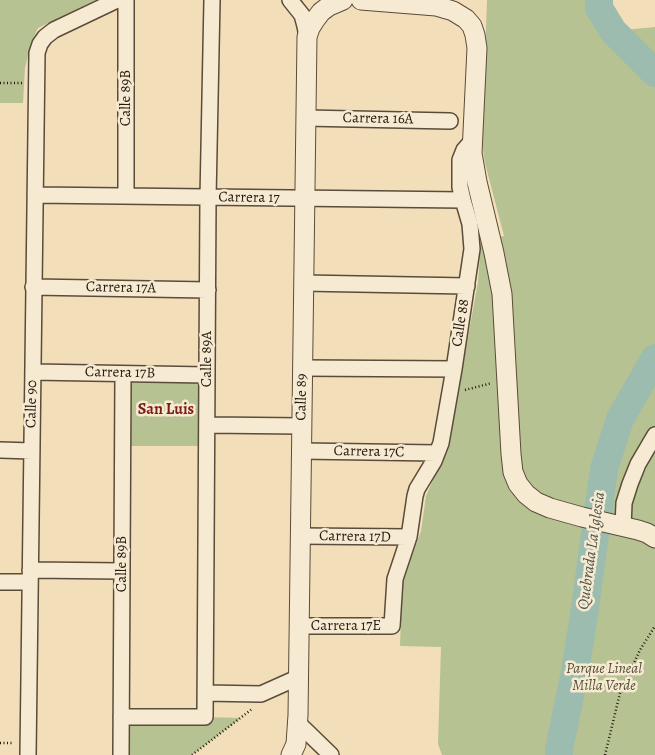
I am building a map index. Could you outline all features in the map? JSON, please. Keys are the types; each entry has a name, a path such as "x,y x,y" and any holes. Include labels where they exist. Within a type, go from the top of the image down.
{"street":[{"name":"Calle 90","path":"28,755 37,53 45,37 54,30 117,0"},
{"name":"Calle 89B","path":"126,0 126,196"},
{"name":"Calle 89A","path":"121,717 205,717 208,198 212,0"},
{"name":"Calle 89","path":"290,0 302,15 306,37 299,677 298,723 296,744 292,755"},
{"name":"Calle 89","path":"306,37 321,12 328,6 342,0"},
{"name":"Calle 88","path":"361,0 436,6 453,11 466,19 472,26 476,35 477,48 472,141 464,150 460,160 462,200 472,237 467,286 441,443 434,461 415,496 409,537 395,579 392,626"},
{"name":"Carrera 16A","path":"305,118 450,121"},
{"path":"472,141 477,182 502,294 512,463 513,472 518,484 536,502 550,508 638,530 648,533 655,538"},
{"name":"Carrera 17","path":"35,195 462,200"},
{"path":"303,283 467,286"},
{"name":"Carrera 17A","path":"34,287 208,290"},
{"path":"302,368 454,369"},
{"name":"Carrera 17B","path":"33,372 207,375"},
{"name":"Calle 89B","path":"121,755 123,374"},
{"path":"207,425 302,426"},
{"path":"616,525 638,464 655,435"},
{"path":"0,450 32,451"},
{"name":"Carrera 17C","path":"301,451 437,452"},
{"name":"Carrera 17D","path":"300,536 409,537"},
{"path":"0,582 30,576 122,571"},
{"name":"Carrera 17E","path":"299,626 392,626"},
{"path":"205,693 261,694 299,677"},
{"path":"298,723 331,755"}],"path":[{"path":"0,83 36,83"},
{"path":"449,394 507,380"},
{"path":"605,755 620,693 640,650 655,626"},
{"path":"192,755 263,701 261,694"}],"green space":[{"path":"0,0 96,0 38,28 31,43 25,68 23,103 0,103"},
{"name":"Parque Lineal Milla Verde","path":"487,0 610,0 610,11 623,30 655,27 655,755 442,755 438,744 441,647 400,646 402,585 421,531 426,496 440,464 456,403 478,282 481,241 504,236 485,163 482,144"},
{"path":"129,376 201,376 201,446 129,446"},
{"path":"127,717 241,718 192,755 127,755"}],"waterway":[{"name":"Quebrada La Iglesia","path":"599,0 599,8 613,31 655,73"},
{"name":"Quebrada La Iglesia","path":"559,755 584,615 604,469 620,419 655,358"}],"district":[{"name":"San Luis","path":"166,410"}]}
